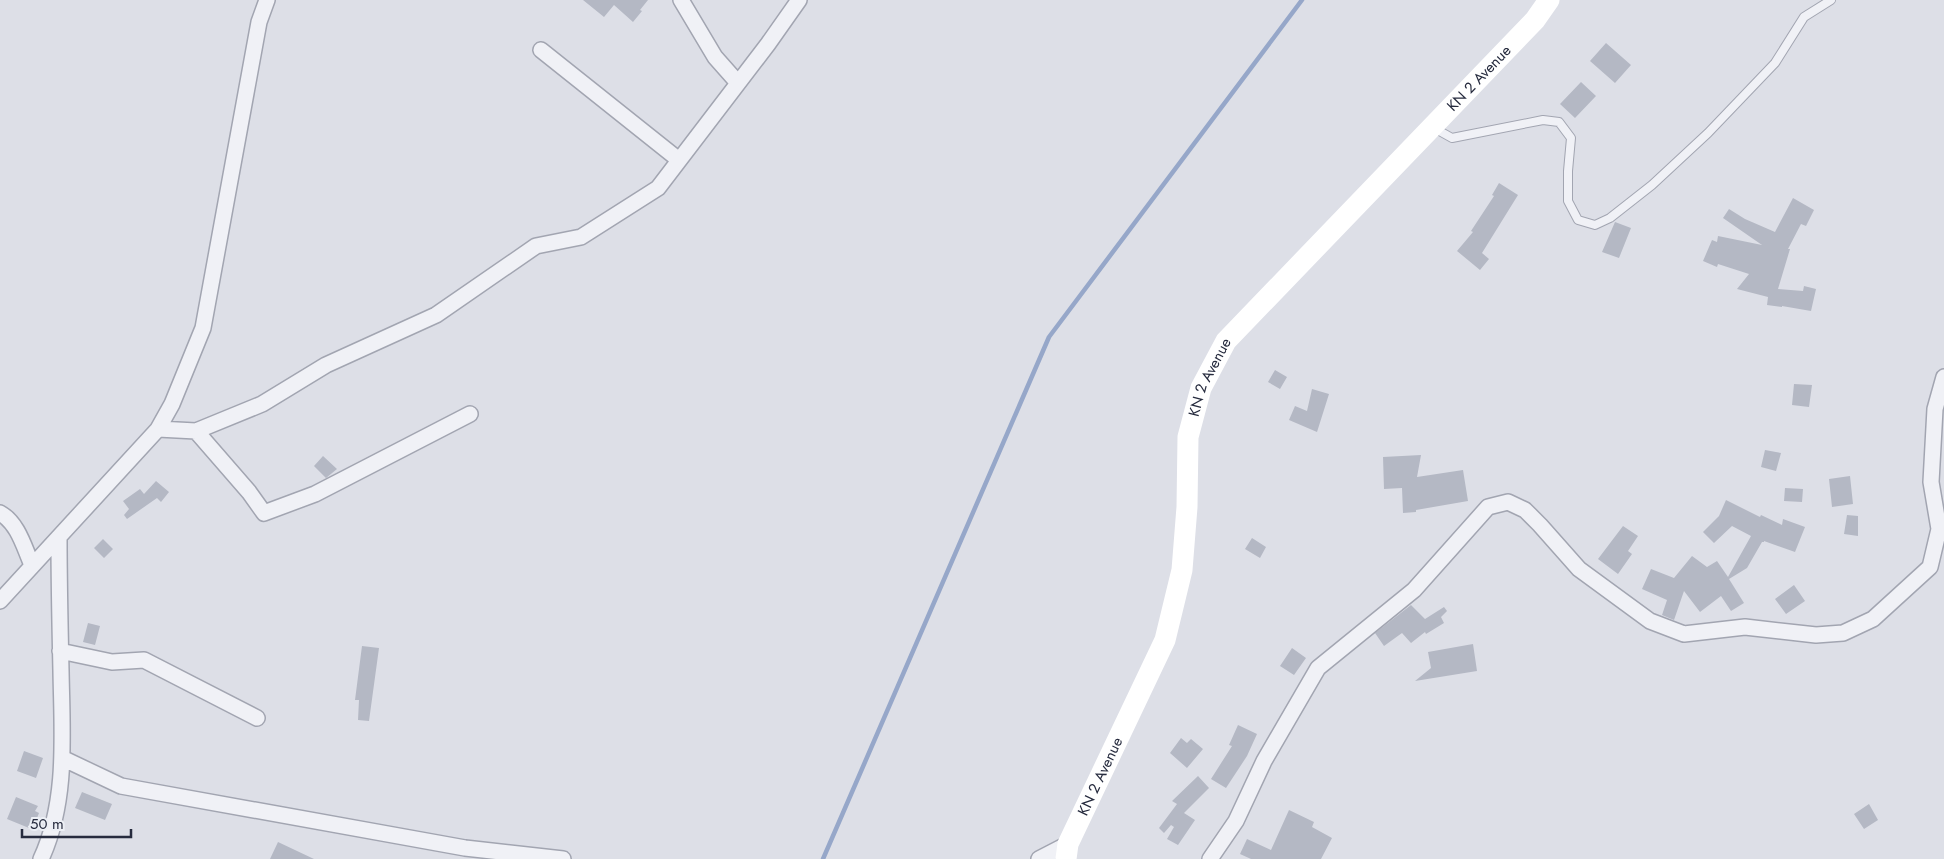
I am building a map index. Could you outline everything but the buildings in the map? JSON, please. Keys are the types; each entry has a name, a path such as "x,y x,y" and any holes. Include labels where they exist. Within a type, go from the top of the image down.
{"main road":[{"name":"KN 2 Avenue","path":"1067,852 1166,640 1182,570 1187,507 1188,437 1201,388 1226,341 1535,20 1549,0"}],"street":[{"path":"0,602 158,428 172,404 203,328 259,22 267,0"},
{"path":"681,0 715,58 738,83"},
{"path":"158,428 196,431 262,404 326,365 436,315 536,246 581,237 658,188 799,0"},
{"path":"541,50 679,160"},
{"path":"1210,859 1236,821 1264,761 1318,668 1414,590 1488,507 1508,502 1525,510 1579,569 1650,621 1684,634 1745,627 1816,635 1834,634 1843,633 1873,619 1930,567 1939,529 1931,482 1935,409 1944,377"},
{"path":"196,431 249,492 264,513 315,494 470,414"},
{"path":"0,513 6,516 18,531 32,565"},
{"path":"41,859 47,847 55,815 62,758 59,538"},
{"path":"60,651 112,662 144,660 257,718"},
{"path":"62,758 121,786 464,848 563,859"},
{"path":"1039,859 1067,852"}],"lane":[{"path":"1432,127 1452,138 1543,120 1559,122 1571,138 1568,201 1578,220 1595,225 1610,218 1652,185 1708,133 1774,63 1804,17 1831,0"}],"waterway":[{"path":"823,859 1049,337 1302,0"}]}
